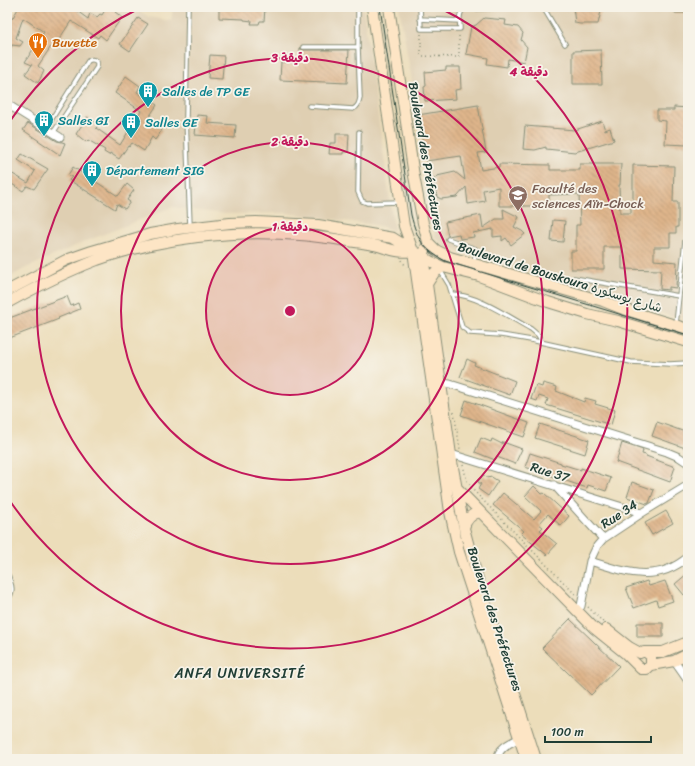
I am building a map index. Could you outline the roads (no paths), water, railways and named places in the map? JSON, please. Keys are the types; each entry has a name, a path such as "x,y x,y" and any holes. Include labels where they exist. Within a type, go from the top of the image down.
{"street":[{"name":"Boulevard des Préfectures","path":"372,7 404,226 413,251 450,512 459,552 524,741 536,759"},
{"name":"Boulevard des Préfectures","path":"389,7 414,176 428,242 423,256 454,474 464,528 524,741 526,759"},
{"path":"7,104 56,135"},
{"path":"7,291 66,260 92,250 143,236 190,227 230,223 290,223 325,226 393,238 406,245 413,251"},
{"path":"393,238 400,233 404,226"},
{"name":"Boulevard de Bouskoura شارع بوسكورة","path":"7,303 71,270 98,260 133,250 182,240 239,234 297,235 326,237 405,252 413,251 441,268 479,276 567,308 618,321 688,342"},
{"name":"Boulevard de Bouskoura شارع بوسكورة","path":"428,242 446,256 603,301 623,309 688,329"},
{"path":"427,284 432,276 441,268"},
{"path":"441,383 450,384 667,452 688,463"},
{"name":"Rue 37","path":"451,454 642,513"},
{"path":"444,471 449,471 454,474 474,497 581,603 602,627 629,647 651,656 652,665"},
{"path":"446,485 451,485 457,488 594,628 635,662 641,669 647,669 652,665 674,661 688,654"},
{"path":"554,485 603,539"},
{"name":"Rue 34","path":"581,603 590,561 597,546 603,539 688,485"},
{"path":"464,528 466,521 471,516 480,512"},
{"path":"590,561 627,572 650,574 670,569 688,557"},
{"path":"7,577 11,588 7,597"},
{"path":"635,662 637,656 644,653 663,652 688,642"},
{"path":"674,661 688,681"},
{"path":"497,759 502,748 524,741"}],"lane":[{"path":"188,7 186,117 190,227"},
{"path":"309,106 353,109 357,107 360,98 358,7"},
{"path":"420,7 421,29 460,29 461,12 463,9 468,8 540,7"},
{"path":"543,7 565,44"},
{"path":"420,19 460,21"},
{"path":"303,47 358,47"},
{"path":"46,128 88,61 92,59 95,60 97,62 97,67 56,135"},
{"path":"359,132 358,192 362,201 367,203 400,202"},
{"path":"448,239 476,249 474,264"},
{"path":"676,325 685,241"},
{"path":"441,268 452,294 461,323 467,332 473,334 516,337 631,362 670,364 688,363"},
{"path":"574,278 679,296"},
{"path":"452,294 465,296 484,304 531,330 538,335 542,342"}],"tram line":[{"path":"380,7 411,215 418,237 426,247 445,261 688,335"}],"place":[{"name":"Buvette","path":"38,59"},
{"name":"Salles de TP GE","path":"148,108"},
{"name":"Salles GI","path":"44,137"},
{"name":"Salles GE","path":"131,139"},
{"name":"Département SIG","path":"92,187"},
{"name":"Faculté des sciences Aïn-Chock","path":"518,212"}],"district":[{"name":"ANFA UNIVERSITÉ","path":"240,673"}]}
